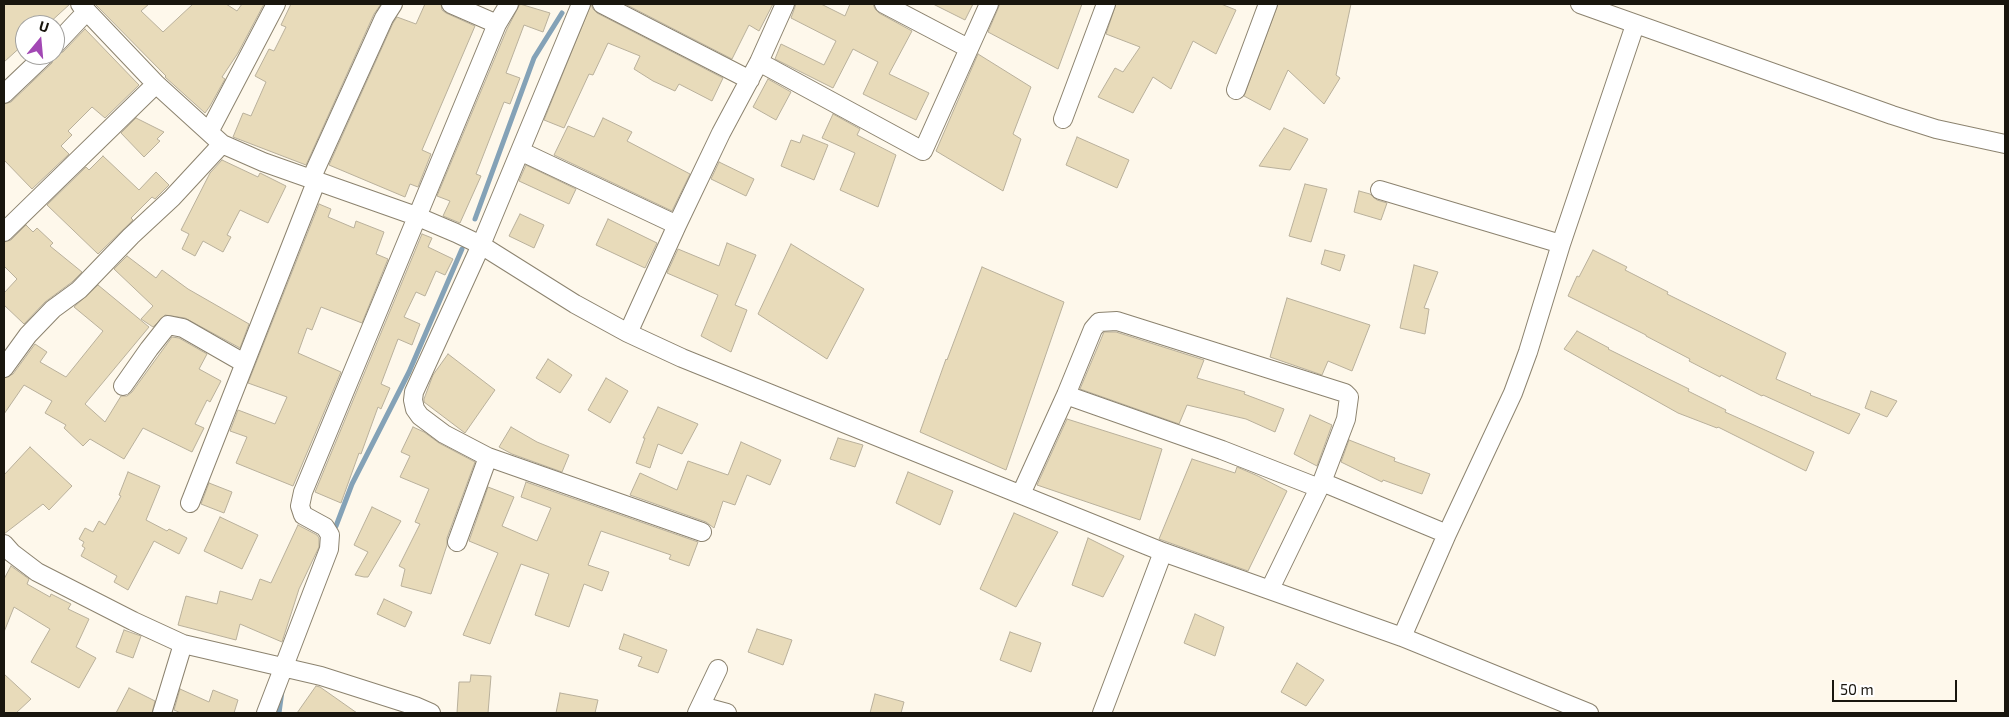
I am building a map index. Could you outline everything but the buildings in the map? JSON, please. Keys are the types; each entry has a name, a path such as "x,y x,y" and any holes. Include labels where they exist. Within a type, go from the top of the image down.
{"street":[{"path":"4,368 28,334 54,309 79,290 131,236 172,198 215,138 276,4"},
{"path":"190,503 314,180 384,18 393,4"},
{"path":"451,4 497,24"},
{"path":"266,713 287,667 329,550 330,535 325,527 303,515 300,506 303,492 497,24 509,4"},
{"path":"581,4 481,245 414,392 414,409 420,416 444,434 488,457 702,532"},
{"path":"602,4 750,80"},
{"path":"628,333 677,225 721,134 759,62 785,4"},
{"path":"884,4 968,48"},
{"path":"759,62 923,151 989,4"},
{"path":"1064,119 1106,4"},
{"path":"1236,90 1268,4"},
{"path":"1580,4 1892,115 1936,128 2005,144"},
{"path":"65,32 84,7 156,84 215,138 263,162 416,216 481,245 541,284 628,333 682,358 1164,552 1270,588 1402,637 1589,713"},
{"path":"1402,637 1447,534 1513,393 1635,25"},
{"path":"4,94 34,65"},
{"path":"4,232 156,84"},
{"path":"520,151 677,225"},
{"path":"1380,190 1561,244"},
{"path":"1022,494 1066,395 1092,329 1099,322 1117,321 1345,393 1349,397 1346,419 1321,485 1270,588"},
{"path":"123,386 168,326 183,328 244,363"},
{"path":"1066,395 1321,485 1447,534"},
{"path":"457,542 488,457"},
{"path":"1102,713 1164,552"},
{"path":"6,554 133,621 183,644 321,676 415,706 431,713"},
{"path":"162,713 183,644"},
{"path":"718,669 699,709 727,713"}],"waterway":[{"path":"475,219 534,58 562,13"},
{"path":"336,526 352,484 409,372 462,249"},
{"path":"279,713 282,691"}]}
